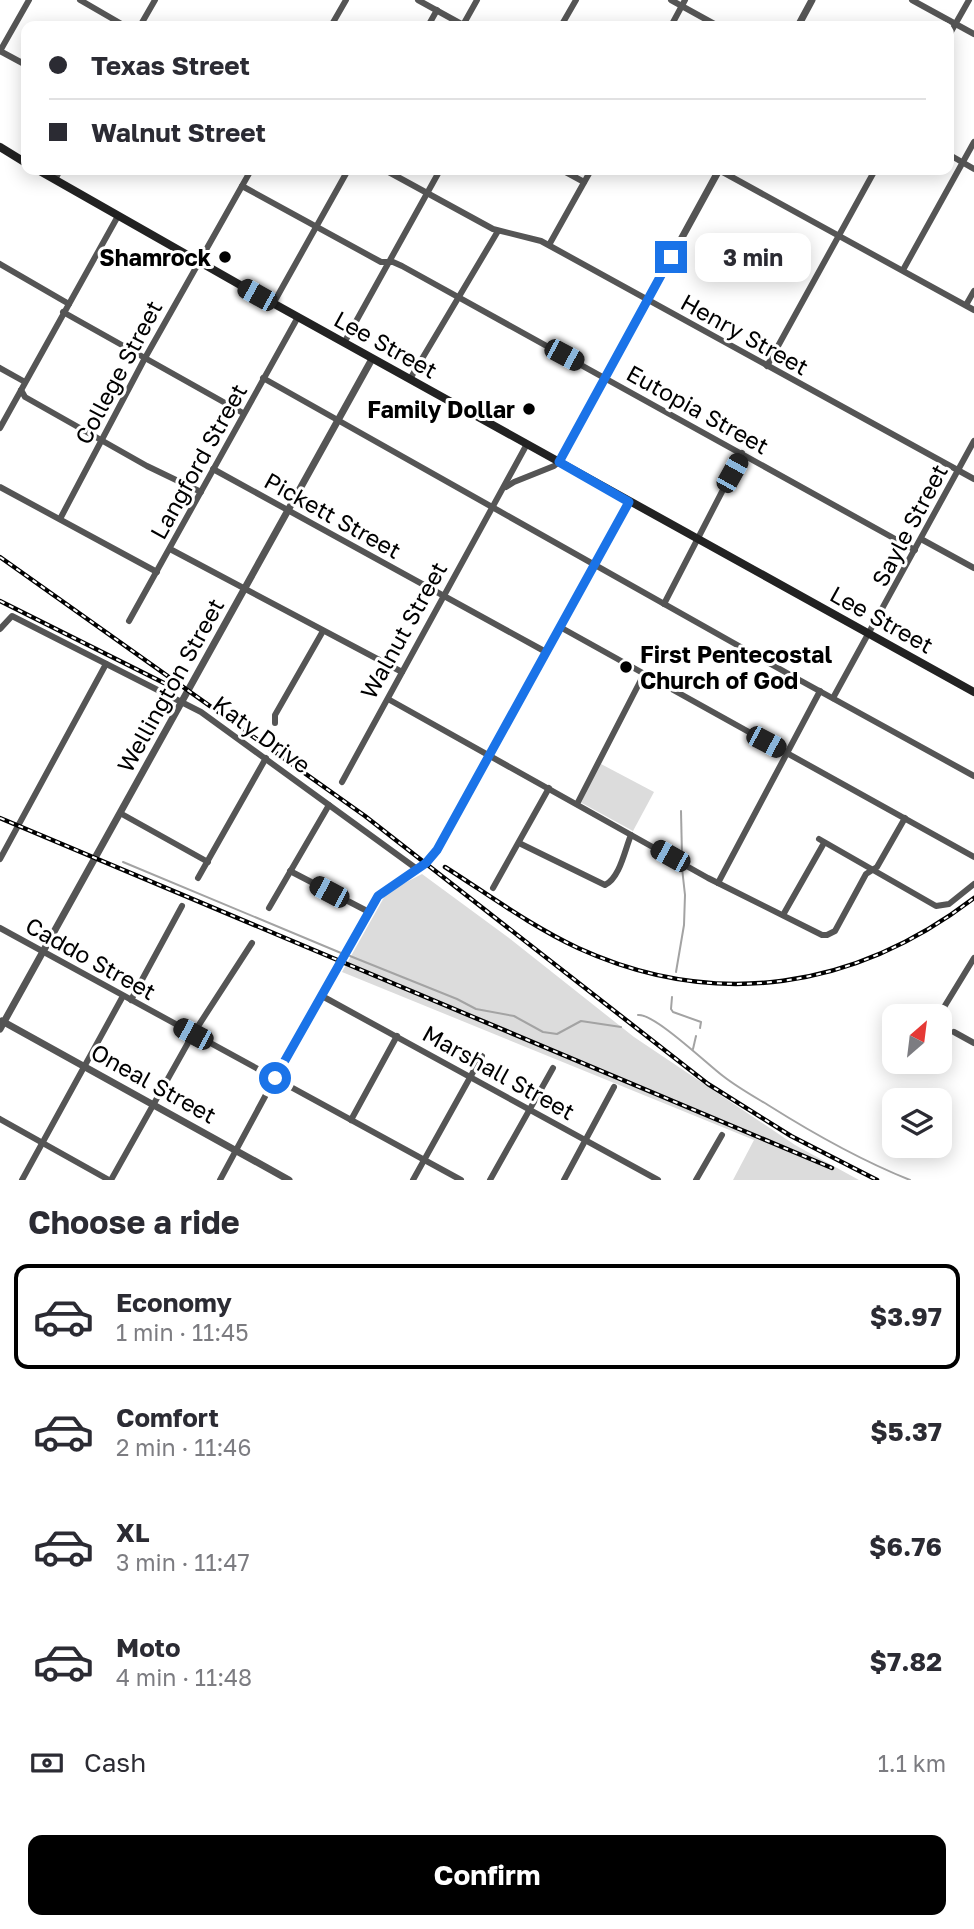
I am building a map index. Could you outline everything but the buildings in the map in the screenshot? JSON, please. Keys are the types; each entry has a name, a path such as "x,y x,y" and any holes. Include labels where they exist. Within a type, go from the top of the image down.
{"main road":[{"path":"0,147 21,160"},
{"name":"Lee Street","path":"46,175 273,304 974,692"}],"street":[{"path":"21,62 0,51 29,0"},
{"path":"80,0 116,21"},
{"path":"143,21 155,0"},
{"path":"334,21 346,0"},
{"path":"418,0 456,21"},
{"path":"466,21 477,0"},
{"path":"564,21 576,0"},
{"path":"671,0 684,3 711,21"},
{"path":"801,21 812,0"},
{"path":"912,0 950,21"},
{"path":"969,0 955,24 974,34"},
{"path":"674,21 684,3"},
{"path":"431,21 437,10"},
{"path":"904,270 974,142"},
{"path":"954,158 974,169"},
{"path":"55,180 58,175"},
{"name":"College Street","path":"60,519 145,358 248,175"},
{"path":"273,304 345,175"},
{"name":"Henry Street","path":"394,175 498,231 549,245 974,479"},
{"path":"344,343 437,175"},
{"path":"571,175 584,182"},
{"path":"549,245 588,175"},
{"path":"559,462 716,175"},
{"path":"728,175 974,310"},
{"path":"767,366 872,175"},
{"name":"Eutopia Street","path":"242,186 381,262 402,266 460,297 915,550"},
{"path":"0,428 118,216"},
{"path":"410,380 498,231"},
{"path":"0,264 69,303"},
{"path":"966,306 974,291"},
{"path":"63,313 243,414"},
{"name":"Langford Street","path":"129,621 298,317"},
{"name":"Wellington Street","path":"1,1024 247,588 372,359"},
{"path":"0,368 25,382"},
{"path":"263,378 974,776"},
{"path":"21,390 25,397 147,466 201,492"},
{"name":"Sayle Street","path":"833,698 974,441"},
{"name":"Walnut Street","path":"342,782 527,444"},
{"path":"664,604 742,453"},
{"name":"Walnut Street","path":"499,497 507,486 547,470 559,462"},
{"name":"Pickett Street","path":"213,469 546,652"},
{"path":"0,487 157,572"},
{"path":"220,1180 378,896 432,858 437,850 629,502"},
{"path":"921,539 974,568"},
{"path":"170,549 402,672"},
{"name":"Katy Drive","path":"1,628 12,616 183,701 266,758 417,869"},
{"path":"560,627 974,857"},
{"path":"275,723 275,715 323,631"},
{"path":"0,859 106,664"},
{"path":"577,804 644,674"},
{"path":"718,883 820,691"},
{"path":"388,699 718,883 817,933 827,935 835,931 866,874 877,867 905,817"},
{"path":"198,878 266,758"},
{"path":"493,888 549,788"},
{"path":"269,908 329,805"},
{"path":"120,813 208,862"},
{"path":"519,843 606,885 616,873 631,835"},
{"path":"783,915 821,841 933,905 949,904 974,884"},
{"path":"290,871 369,912"},
{"path":"131,1000 183,906"},
{"name":"Caddo Street","path":"0,928 461,1180"},
{"path":"0,1119 110,1180 193,1034 252,943"},
{"path":"946,1004 974,958"},
{"path":"22,1180 123,996"},
{"name":"Marshall Street","path":"322,996 658,1180"},
{"name":"Oneal Street","path":"1,1024 84,1066 289,1180"},
{"path":"954,1032 974,1043"},
{"path":"351,1120 397,1036"},
{"path":"413,1180 482,1056"},
{"path":"490,1180 553,1068"},
{"path":"564,1180 614,1087"},
{"path":"696,1180 722,1135"}],"shaded area":[{"path":"601,764 654,792 633,831 580,802"},
{"path":"422,874 509,938 634,1037 795,1145 859,1180 733,1180 754,1140 342,972 387,892"}],"waterway":[{"path":"681,811 682,856"},
{"path":"123,862 341,953"},
{"path":"676,972 684,925 682,868"},
{"path":"350,956 476,1009 514,1016 543,1032 557,1034 581,1021 621,1027"},
{"path":"672,997 673,1012 701,1022 700,1028"},
{"path":"638,1015 656,1022 728,1080 785,1116 855,1155 910,1180"},
{"path":"693,1049 696,1036"}],"railway":[{"path":"0,557 365,816 708,1084 791,1136 877,1180"},
{"path":"0,601 166,684"},
{"path":"0,818 832,1168"},
{"path":"445,867 527,920 578,948 630,968 681,980 733,984 783,981 833,970 881,953 928,929 974,898"}],"place":[{"name":"Shamrock","path":"225,257"},
{"name":"Family Dollar","path":"529,409"},
{"name":"First Pentecostal Church of God","path":"626,667"}],"route":[{"path":"275,1078 378,896 426,863 437,850 629,502 559,462 671,257"}]}
